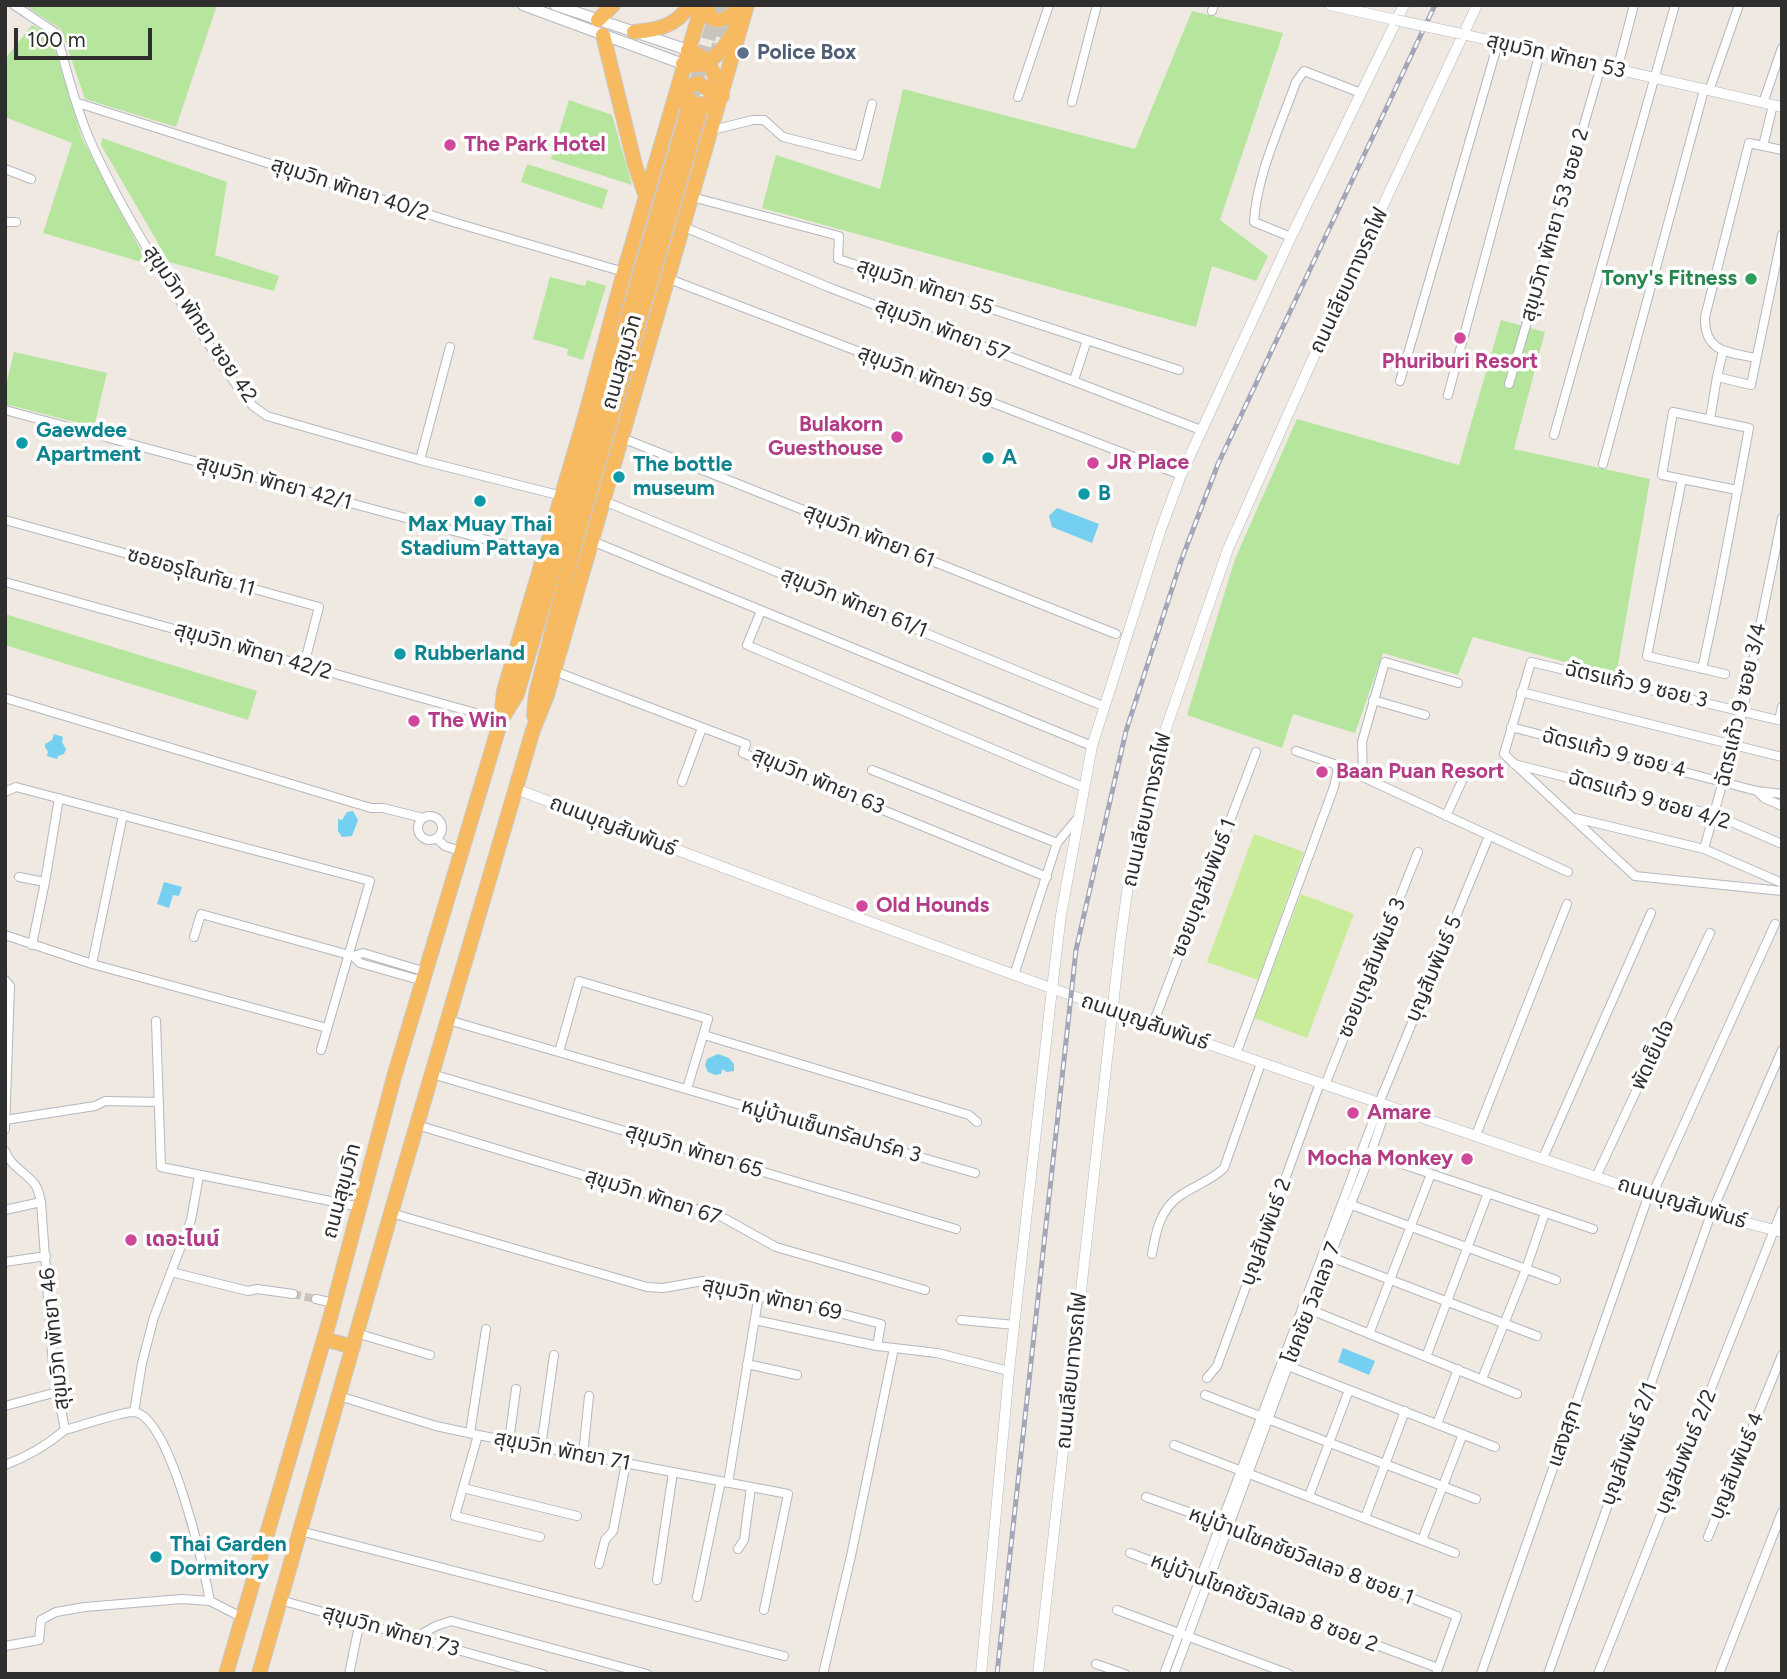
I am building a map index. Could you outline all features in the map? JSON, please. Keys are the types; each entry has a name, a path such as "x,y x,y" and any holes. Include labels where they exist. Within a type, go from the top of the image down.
{"highway":[{"path":"598,20 613,5"},
{"path":"634,32 650,31 676,21 689,5"},
{"name":"ถนนสุขุมวิท","path":"226,1674 324,1339 394,1077 501,720 504,691 702,5"},
{"path":"708,5 710,18 719,21 729,18 745,6"},
{"path":"707,62 728,43 745,6"},
{"name":"ถนนสุขุมวิท","path":"259,1674 432,1073 669,279 745,6"},
{"path":"603,34 635,165 646,197"},
{"path":"685,57 701,55 707,62 722,96"},
{"path":"670,114 686,87 698,83 712,91 713,127"},
{"name":"ถนนสุขุมวิท","path":"501,720 517,694 697,102 575,543 536,694 533,730"},
{"path":"324,1339 354,1340"}],"main road":[{"path":"523,5 603,34 685,57"},
{"path":"555,5 634,32 685,57"}],"street":[{"name":"สุขุมวิท พัทยา ซอย 42","path":"14,5 56,33 93,146 126,210 177,296 253,406 267,416 420,460 562,496"},
{"path":"1018,97 1049,5"},
{"path":"1072,102 1097,5"},
{"name":"สุขุมวิท พัทยา 53","path":"1330,5 1371,10 1396,20 1772,105"},
{"path":"981,1674 1009,1371 1052,989 1077,819 1092,746 1161,529 1181,475 1291,237 1404,5"},
{"name":"ถนนเลียบทางรถไฟ","path":"1038,1674 1111,1010 1131,864 1159,752 1228,549 1477,5"},
{"path":"1617,70 1634,5"},
{"path":"1554,435 1675,5"},
{"path":"1603,464 1707,90 1740,5"},
{"path":"1400,381 1498,43"},
{"path":"1763,146 1782,48"},
{"path":"1448,395 1540,52"},
{"name":"สุขุมวิท พัทยา 53 ซอย 2","path":"1509,384 1601,66"},
{"path":"1291,237 1254,222 1262,178 1296,82 1304,71 1361,93"},
{"name":"สุขุมวิท พัทยา 40/2","path":"78,103 453,222 624,272"},
{"path":"713,127 764,120 783,137 859,156 872,104"},
{"path":"1756,358 1714,347 1708,338 1705,317 1749,143 1782,150"},
{"path":"5,169 31,179"},
{"name":"สุขุมวิท พัทยา 55","path":"692,197 839,236 838,259 1179,370"},
{"path":"5,222 16,222"},
{"name":"สุขุมวิท พัทยา 57","path":"684,227 828,288 1201,430"},
{"path":"1717,377 1751,385 1782,235"},
{"name":"สุขุมวิท พัทยา 59","path":"669,279 1181,475"},
{"path":"1074,380 1087,340"},
{"path":"420,460 450,347"},
{"path":"1710,419 1723,351"},
{"name":"สุขุมวิท พัทยา 42/1","path":"5,410 543,555"},
{"path":"1702,669 1737,490 1749,428 1673,412 1662,475 1737,490"},
{"name":"สุขุมวิท พัทยา 61","path":"622,438 1116,634"},
{"path":"1682,479 1647,656 1725,674"},
{"name":"สุขุมวิท พัทยา 61/1","path":"604,501 1104,706"},
{"name":"ฉัตรแก้ว 9 ซอย 3/4","path":"1704,849 1743,710 1782,519"},
{"name":"ซอยอรุโณทัย 11","path":"5,520 319,607 304,666"},
{"path":"592,541 1092,746"},
{"name":"สุขุมวิท พัทยา 42/2","path":"5,582 501,720"},
{"path":"761,611 747,645 1083,787"},
{"path":"1458,683 1385,662 1362,742 1363,777 1568,872"},
{"name":"ฉัตรแก้ว 9 ซอย 3","path":"1521,692 1531,662 1743,710 1780,721"},
{"name":"สุขุมวิท พัทยา 63","path":"554,671 746,744 743,753 1048,877"},
{"path":"1782,757 1521,692 1504,754 1635,876 1782,891"},
{"path":"5,698 371,808 404,813 423,818 431,816 439,820 442,828 436,838 422,838 418,828 404,813"},
{"path":"1373,700 1424,715"},
{"path":"1780,721 1782,707"},
{"name":"ฉัตรแก้ว 9 ซอย 4","path":"1511,727 1724,780 1757,791 1782,794"},
{"path":"682,782 702,728"},
{"path":"1236,1054 1334,787 1338,769 1334,764 1296,751"},
{"name":"ซอยบุญสัมพันธ์ 1","path":"1153,1024 1255,752"},
{"name":"ฉัตรแก้ว 9 ซอย 4/2","path":"1513,764 1715,815 1782,844"},
{"path":"872,770 1057,843"},
{"path":"1446,816 1467,770"},
{"path":"5,792 16,787 370,881 321,1050"},
{"name":"ถนนบุญสัมพันธ์","path":"516,789 1052,989 1261,1063 1651,1195 1778,1231"},
{"name":"ฉัตรแก้ว 9 ซอย 4","path":"1757,791 1764,798 1782,806"},
{"path":"32,946 59,798"},
{"path":"92,964 123,815"},
{"path":"1572,817 1704,849 1782,883"},
{"path":"418,828 423,818"},
{"path":"1014,975 1057,843 1077,819"},
{"name":"บุญสัมพันธ์ 5","path":"1382,1104 1489,836"},
{"path":"436,838 445,846 460,851"},
{"name":"ซอยบุญสัมพันธ์ 3","path":"1323,1084 1418,852"},
{"path":"19,877 45,882"},
{"path":"1476,1135 1567,904"},
{"path":"1543,1158 1651,913"},
{"path":"194,937 201,914 350,955 360,963 425,976"},
{"name":"แสงสุภา","path":"1481,1674 1651,1195 1775,924"},
{"name":"พัดเย็นใจ","path":"1596,1177 1710,933"},
{"path":"5,935 92,964 327,1028"},
{"path":"5,980 10,986 5,1129"},
{"path":"559,1052 579,981 708,1019 687,1089"},
{"name":"หมู่บ้านเซ็นทรัลปาร์ค 3","path":"448,1020 975,1173"},
{"path":"156,1021 162,1167 360,1207"},
{"path":"704,1035 969,1115 976,1122"},
{"name":"บุญสัมพันธ์ 2/1","path":"1548,1674 1711,1214 1782,1050"},
{"path":"1152,1254 1158,1225 1167,1207 1180,1195 1215,1177 1224,1168 1261,1063"},
{"name":"สุขุมวิท พัทยา 65","path":"432,1073 956,1229"},
{"name":"บุญสัมพันธ์ 2","path":"1207,1378 1217,1366 1323,1084"},
{"path":"5,1120 95,1106 105,1101 159,1102"},
{"name":"โชคชัย วิลเลจ 7","path":"1184,1633 1284,1364 1367,1152 1382,1104"},
{"name":"สุขุมวิท พัทยา 67","path":"417,1125 722,1217 776,1247 925,1290"},
{"name":"สุขุมวิท พัทยา 46","path":"5,1151 14,1167 38,1188 57,1392 65,1430 134,1412"},
{"path":"1367,1152 1593,1229"},
{"path":"1369,1334 1431,1174"},
{"path":"199,1176 191,1220 154,1317 142,1363 134,1412 145,1417 156,1430 171,1458 210,1601"},
{"path":"1426,1357 1488,1193"},
{"path":"5,1210 41,1202"},
{"path":"1347,1203 1556,1280"},
{"name":"บุญสัมพันธ์ 2/2","path":"1598,1674 1778,1231 1782,1209"},
{"name":"สุขุมวิท พัทยา 69","path":"391,1213 647,1287 663,1288 703,1282 758,1300 764,1296 774,1296 881,1324 877,1346"},
{"path":"1482,1379 1526,1269 1545,1213"},
{"path":"5,1262 46,1256"},
{"path":"1326,1256 1538,1336"},
{"path":"171,1272 248,1291 257,1289 293,1294"},
{"path":"316,1299 334,1303"},
{"path":"697,1597 725,1482 758,1300"},
{"path":"1306,1308 1517,1394"},
{"path":"755,1320 877,1346 937,1353 1009,1371"},
{"path":"961,1320 1015,1325"},
{"path":"486,1329 474,1434 455,1516 540,1537"},
{"path":"354,1340 430,1356"},
{"path":"823,1674 851,1556 894,1348"},
{"path":"541,1447 554,1355"},
{"name":"บุญสัมพันธ์ 4","path":"1708,1537 1782,1355"},
{"path":"747,1364 797,1375"},
{"path":"1284,1364 1495,1447"},
{"path":"1437,1424 1458,1370"},
{"path":"509,1441 516,1389"},
{"path":"1309,1496 1349,1390"},
{"path":"5,1406 57,1392"},
{"path":"1205,1395 1476,1499"},
{"name":"สุขุมวิท พัทยา 71","path":"340,1396 436,1426 788,1494 764,1610"},
{"path":"583,1455 589,1396"},
{"path":"1365,1518 1405,1411"},
{"path":"5,1465 28,1457 65,1430"},
{"path":"1422,1540 1462,1434"},
{"path":"1174,1445 1455,1553"},
{"path":"599,1564 605,1540 613,1531 626,1463"},
{"path":"657,1580 673,1472"},
{"path":"738,1549 744,1540 751,1487"},
{"path":"463,1488 577,1516"},
{"name":"หมู่บ้านโชคชัยวิลเลจ 8 ซอย 1","path":"1146,1497 1457,1616 1437,1671"},
{"path":"1720,1674 1782,1512"},
{"path":"300,1531 784,1656"},
{"name":"หมู่บ้านโชคชัยวิลเลจ 8 ซอย 2","path":"1130,1553 1204,1579 1437,1671"},
{"path":"5,1646 39,1640 41,1620 56,1612 182,1599 210,1601 243,1618"},
{"name":"สุขุมวิท พัทยา 73","path":"281,1600 542,1674"},
{"path":"1117,1610 1289,1674"},
{"path":"349,1674 360,1621"},
{"path":"416,1637 452,1621 647,1674"},
{"path":"1164,1674 1184,1633"},
{"path":"1174,1674 1184,1633"},
{"path":"1096,1664 1125,1674"}],"green space":[{"path":"24,5 217,5 176,127 85,99 61,29"},
{"path":"1192,11 1283,33 1220,220 1268,256 1256,281 1212,266 1196,327 762,208 776,155 880,189 903,89 1135,149"},
{"path":"32,25 51,36 82,138 148,264 43,233 72,143 5,117 5,59"},
{"path":"569,100 612,115 632,185 551,159"},
{"path":"102,138 227,182 215,255 279,276 274,291 169,262 101,145"},
{"path":"527,164 608,190 602,209 521,182"},
{"path":"550,277 585,286 587,280 606,286 583,360 567,355 568,349 533,339"},
{"path":"1501,320 1545,332 1514,449 1650,479 1616,676 1473,637 1458,675 1383,653 1355,733 1293,714 1282,748 1187,715 1235,559 1297,419 1459,465"},
{"path":"14,352 107,373 94,427 5,404 5,389"},
{"path":"5,614 257,691 248,720 5,645"},
{"path":"1254,834 1304,852 1258,980 1207,962"},
{"path":"1301,894 1354,914 1307,1038 1254,1018"}],"water":[{"path":"1057,508 1099,524 1092,543 1052,527 1049,516"},
{"path":"54,734 63,737 62,742 66,749 57,759 47,756 45,747"},
{"path":"353,811 358,820 352,836 342,837 338,831 338,819 342,820 347,812"},
{"path":"164,882 182,887 179,896 173,895 169,908 157,904"},
{"path":"718,1054 729,1058 734,1064 734,1071 727,1072 722,1069 721,1074 715,1075 708,1072 705,1065 707,1059"},
{"path":"1343,1348 1375,1361 1369,1375 1338,1362"}],"tunnel":[{"path":"691,100 718,5"},
{"path":"715,58 731,5"},
{"path":"293,1294 316,1299"}],"railway":[{"path":"997,1674 1076,950 1126,731 1181,561 1218,464 1435,5"}],"place":[{"name":"Police Box","path":"743,53"},
{"name":"The Park Hotel","path":"450,145"},
{"name":"Tony's Fitness","path":"1751,279"},
{"name":"Phuriburi Resort","path":"1460,338"},
{"name":"Bulakorn Guesthouse","path":"897,437"},
{"name":"Gaewdee Apartment","path":"22,443"},
{"name":"A","path":"988,458"},
{"name":"JR Place","path":"1093,463"},
{"name":"The bottle museum","path":"619,477"},
{"name":"B","path":"1084,494"},
{"name":"Max Muay Thai Stadium Pattaya","path":"480,501"},
{"name":"Rubberland","path":"400,654"},
{"name":"The Win","path":"414,721"},
{"name":"Baan Puan Resort","path":"1322,772"},
{"name":"Old Hounds","path":"862,906"},
{"name":"Amare","path":"1353,1113"},
{"name":"Mocha Monkey","path":"1467,1159"},
{"name":"เดอะไนน์","path":"131,1240"},
{"name":"Thai Garden Dormitory","path":"156,1557"}]}
